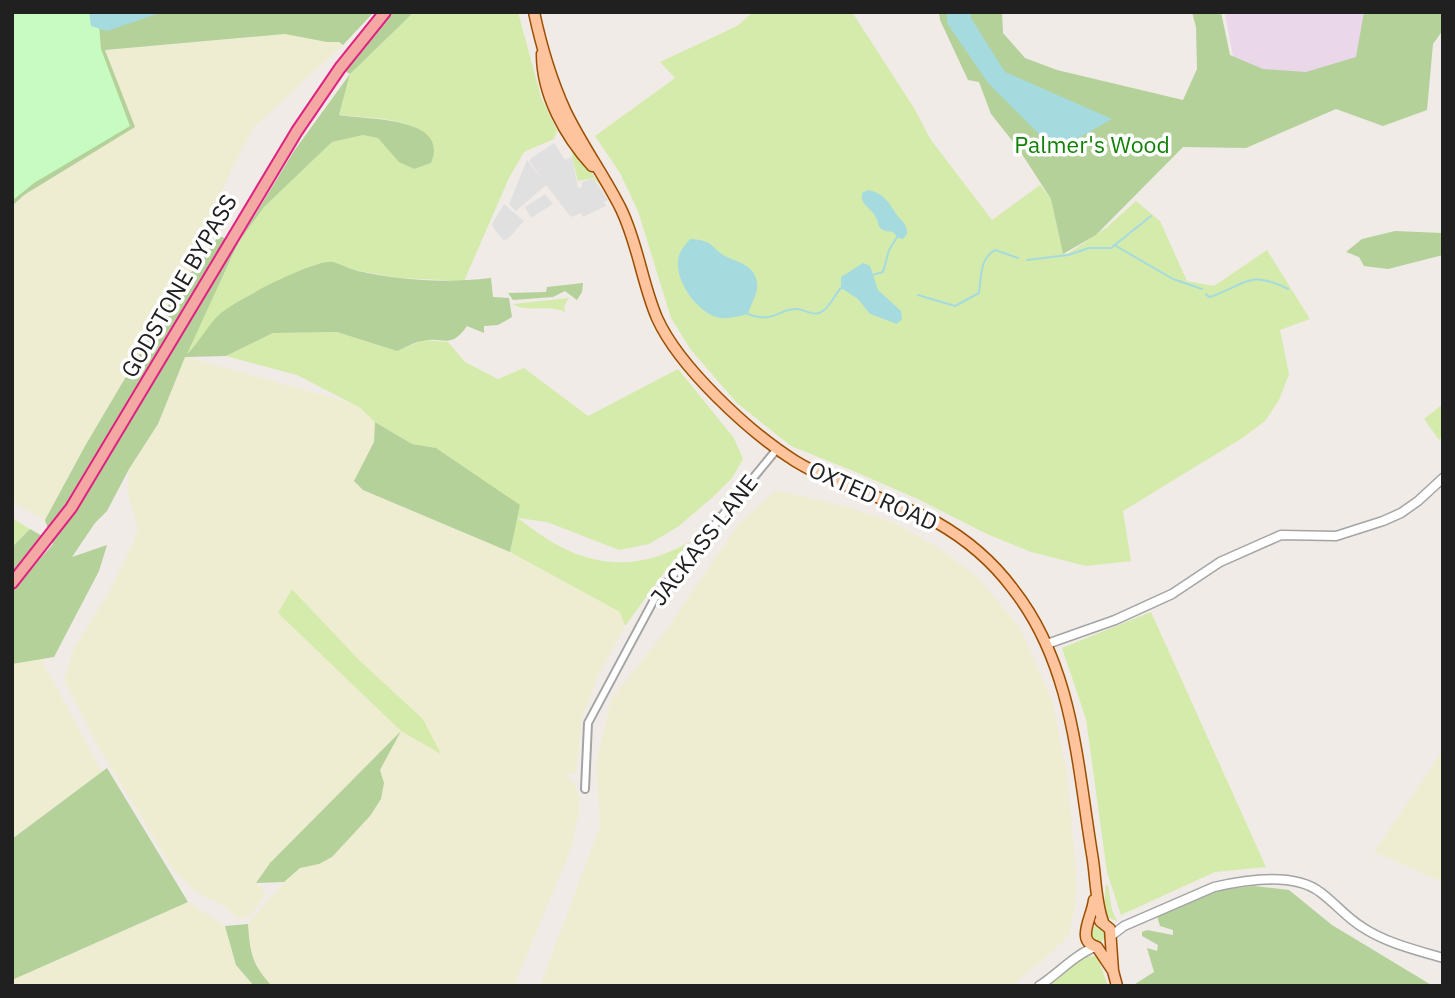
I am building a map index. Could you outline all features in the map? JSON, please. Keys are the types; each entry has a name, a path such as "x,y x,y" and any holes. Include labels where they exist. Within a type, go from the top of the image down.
{"highway":[{"name":"GODSTONE BYPASS","path":"12,583 58,527 279,159 340,68 385,12"}],"main road":[{"name":"OXTED ROAD","path":"534,12 541,44 542,66 558,118 574,143 600,173 622,211 656,314 668,337 707,386 777,449 821,475 934,521 957,535 997,570 1033,617 1047,644 1066,701 1096,887 1108,931 1113,971"},
{"name":"OXTED ROAD","path":"1086,939 1085,931 1089,924 1096,887"},
{"path":"1089,924 1108,931 1107,944 1096,947"},
{"path":"1086,939 1096,947 1113,971 1117,986"}],"street":[{"name":"JACKASS LANE","path":"585,789 589,723 656,596 777,449"},
{"path":"1047,644 1115,620 1172,594 1220,562 1281,535 1336,536 1383,521 1401,513 1443,478"},
{"path":"1108,931 1214,887 1230,883 1294,880 1318,890 1362,927 1383,939 1443,958"},
{"path":"1077,957 1086,939"},
{"path":"1040,986 1077,957 1096,947"}],"shaded area":[{"path":"1225,12 1369,12 1362,74 1238,85"},
{"path":"285,34 339,42 343,45 254,127 232,168 210,219 200,234 212,245 176,292 85,446 45,520 12,502 12,206 24,195 134,127 105,50"},
{"path":"554,143 565,160 572,157 578,188 582,187 582,182 593,178 608,200 604,202 606,206 583,217 581,213 571,217 546,185 516,211 509,204 527,160 543,181 529,160"},
{"path":"545,194 553,204 531,218 525,207"},
{"path":"504,204 524,221 508,239 503,240 492,224"},
{"path":"185,357 345,401 359,407 375,422 374,442 368,458 363,490 510,552 620,612 625,626 597,678 582,718 576,774 565,774 575,784 579,796 571,849 514,986 272,986 257,970 249,942 248,924 284,882 300,868 319,864 384,783 380,770 399,733 270,863 256,883 265,891 251,915 239,920 221,904 198,893 174,871 98,746 64,680 74,648 108,594 134,541 138,528 128,494 129,469 158,424","holes":["292,589 360,661 423,719 440,753 401,731 278,613"]},
{"path":"776,490 850,508 892,522 939,548 977,577 1019,626 1052,700 1067,773 1076,870 1076,902 1069,935 1011,986 540,986 600,826 596,765 611,699 662,636 738,525"},
{"path":"41,659 102,772 12,839 12,664"},
{"path":"1443,750 1443,882 1374,852"},
{"path":"188,902 225,926 236,965 254,986 12,986 12,980"}],"green space":[{"path":"12,12 374,12 343,45 339,42 285,34 105,50 135,127 24,195 12,206"},
{"path":"12,12 98,12 101,49 130,126 34,183 12,201"},
{"path":"392,12 414,12 350,74 343,70"},
{"path":"414,12 518,12 541,97 557,131 554,139 524,152 509,178 464,281 398,278 355,270 332,262 317,264 253,293 221,314 185,357 238,243 264,207 332,142 363,135 379,138 400,162 414,169 431,163 434,148 429,137 418,128 385,119 339,115 350,74"},
{"path":"753,12 852,12 914,108 931,140 992,220 1040,185 1051,199 1063,254 1069,253 1106,228 1136,201 1160,221 1187,281 1214,286 1267,250 1310,319 1280,330 1289,374 1279,400 1265,421 1244,437 1123,511 1131,561 1086,566 1031,552 987,534 920,500 791,446 737,403 691,350 671,318 638,211 620,173 595,136 675,78 660,62 737,26"},
{"name":"Palmer's Wood","path":"939,12 1002,12 1003,33 1025,58 1057,70 1183,100 1197,69 1196,27 1192,12 1221,12 1230,55 1263,69 1306,72 1356,57 1364,12 1443,12 1443,30 1433,44 1427,110 1383,126 1336,109 1246,148 1183,147 1096,235 1063,254 1051,199 1018,148 991,114 979,82 968,80 940,20"},
{"path":"350,74 339,115 403,123 418,128 429,136 434,148 431,163 414,169 399,162 378,138 363,135 332,142 264,207 238,243 294,151"},
{"path":"573,148 602,187 593,178 578,181 572,157"},
{"path":"1395,231 1443,233 1443,255 1388,269 1364,266 1359,257 1346,252 1362,239"},
{"path":"219,236 238,243 187,354 221,313 258,290 323,263 333,262 358,271 408,279 441,281 491,278 493,297 509,298 512,317 498,325 484,326 484,333 467,326 451,340 420,342 397,351 337,332 273,333 226,356 185,357 158,424 129,469 107,511 95,523 72,557 107,545 99,571 54,657 12,664 12,591 53,544 45,520 85,446 176,292"},
{"path":"583,283 577,300 565,291 553,297 513,300 508,293 546,292 547,287"},
{"path":"569,298 564,306 565,312 525,308 513,304"},
{"path":"337,332 397,351 424,340 448,342 465,362 498,379 524,368 588,416 678,369 734,438 743,459 732,478 714,496 679,526 649,544 619,550 547,522 518,518 559,546 601,561 644,560 667,553 691,541 625,626 620,612 510,552 519,505 436,448 412,444 375,422 359,407 297,375 226,356 273,333"},
{"path":"1443,404 1443,436 1439,440 1424,419"},
{"path":"375,422 412,444 436,448 520,505 510,552 363,490 354,481 374,442"},
{"path":"12,518 30,529 12,547"},
{"path":"30,529 44,537 12,574 12,547"},
{"path":"292,589 360,661 423,719 441,754 401,731 278,613"},
{"path":"1151,612 1266,867 1215,872 1121,915 1107,872 1086,719 1062,648"},
{"path":"401,731 380,770 384,783 381,799 370,816 332,857 319,864 300,868 284,882 256,883 270,863"},
{"path":"107,768 188,902 12,980 12,839"},
{"path":"1108,885 1112,910 1117,921 1106,917"},
{"path":"1254,886 1289,890 1332,925 1433,986 1132,986 1154,972 1147,948 1157,951 1158,945 1142,936 1142,932 1147,930 1173,935 1173,930 1160,926 1157,916 1220,890"},
{"path":"248,924 253,958 272,986 254,986 236,965 225,926"},
{"path":"1095,926 1101,926 1106,934 1104,940 1095,942 1090,937 1090,931"},
{"path":"1097,956 1108,986 1043,986 1082,957"}],"water":[{"path":"89,12 163,12 107,31 91,26"},
{"path":"947,12 971,12 971,18 1005,72 1112,119 1056,151 988,83 947,23"},
{"path":"868,190 886,199 904,223 907,234 903,239 879,227 874,214 862,200 862,193"},
{"path":"690,239 709,243 723,255 753,272 757,290 748,314 731,318 711,315 688,293 682,283 678,262 681,251"},
{"path":"863,263 870,266 878,290 901,311 902,319 897,324 870,314 858,299 841,288 841,277"}],"waterway":[{"path":"1027,260 1068,255 1089,248 1111,248 1151,216"},
{"path":"872,275 883,272 889,250 897,237"},
{"path":"1116,246 1173,279 1202,289"},
{"path":"918,295 955,306 979,293 982,268 990,253 995,250 1018,258"},
{"path":"1206,294 1213,296 1257,279 1288,289"},
{"path":"748,314 771,317 791,309 821,312 841,288"}]}
